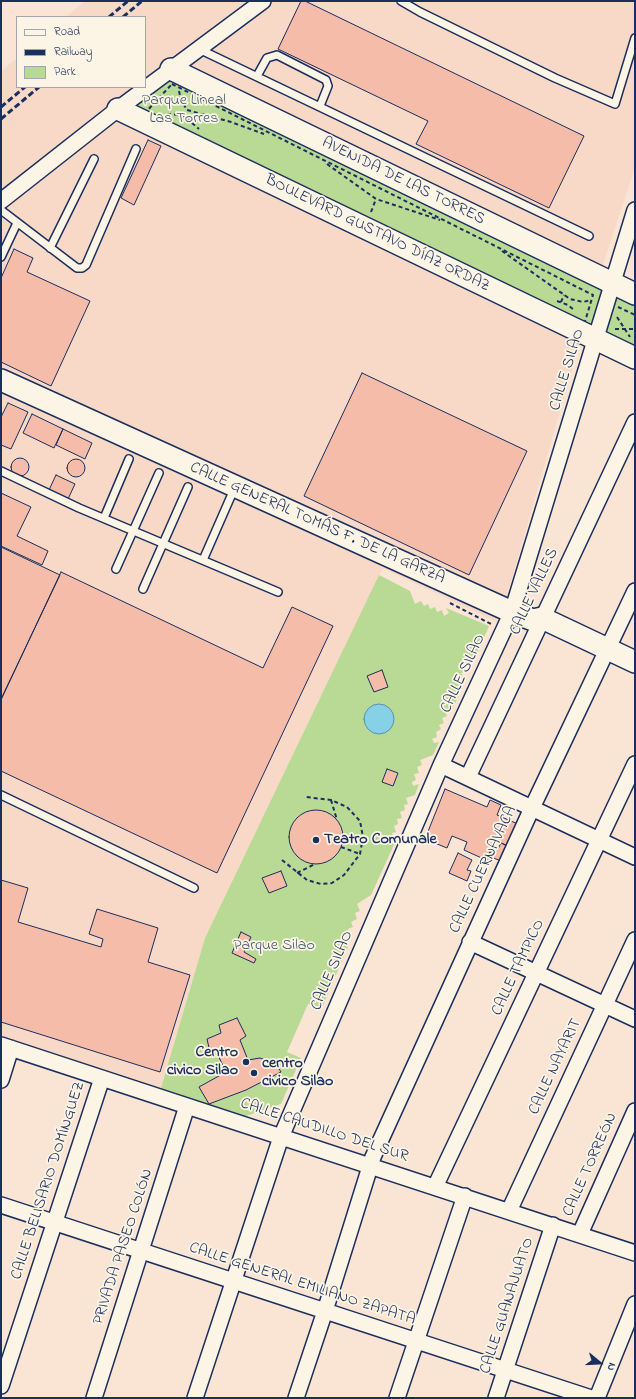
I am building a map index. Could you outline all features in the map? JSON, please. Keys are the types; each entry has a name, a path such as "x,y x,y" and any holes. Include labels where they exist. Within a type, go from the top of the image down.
{"street":[{"path":"1,201 118,109 175,79 199,49 264,1"},
{"name":"AVENIDA DE LAS TORRES","path":"175,79 635,294"},
{"name":"BOULEVARD GUSTAVO DÍAZ ORDAZ","path":"118,109 633,349"},
{"name":"CALLE SILAO","path":"195,1398 281,1136 441,765 512,612 603,335 613,283 635,210"},
{"name":"CALLE GENERAL TOMÁS F. DE LA GARZA","path":"1,380 512,612 533,620 542,618 635,662"},
{"name":"CALLE VALLES","path":"468,778 635,422"},
{"name":"CALLE CUERNAVACA","path":"371,1166 373,1157 470,942 635,591"},
{"name":"CALLE TAMPICO","path":"435,1187 635,764"},
{"path":"441,765 635,857"},
{"name":"CALLE NAYARIT","path":"509,1211 635,940"},
{"path":"470,942 635,1019"},
{"path":"1,1080 6,1047"},
{"name":"CALLE CAUDILLO DEL SUR","path":"6,1047 465,1196 635,1253"},
{"name":"CALLE BELISARIO DOMÍNGUEZ","path":"1,1386 102,1078"},
{"name":"PRIVADA PASEO COLÓN","path":"94,1398 187,1106"},
{"name":"CALLE TORREÓN","path":"580,1234 635,1111"},
{"path":"296,1398 371,1166"},
{"path":"397,1398 465,1196"},
{"name":"CALLE GENERAL EMILIANO ZAPATA","path":"1,1206 591,1398"},
{"name":"CALLE GUANAJUATO","path":"496,1398 553,1225"},
{"path":"597,1398 635,1304"}],"lane":[{"path":"401,1 420,12 555,78 615,104 635,38"},
{"path":"199,49 589,236"},
{"path":"257,76 267,58 277,55 328,82 328,86 320,106"},
{"path":"1,210 77,268 82,268 86,265 136,148"},
{"path":"50,248 94,159"},
{"path":"1,257 3,249 18,223"},
{"path":"104,518 129,459"},
{"path":"1,471 133,531 278,592"},
{"path":"116,569 159,473"},
{"path":"143,589 188,487"},
{"path":"203,560 235,487"},
{"path":"1,795 194,888"}],"path":[{"path":"175,79 181,100 187,110 231,122 300,149 593,295 583,328 144,114 175,79"},
{"path":"175,79 334,169 376,200 421,213 454,226"},
{"path":"184,116 187,110"},
{"path":"371,212 376,200"},
{"path":"495,246 564,295 575,301 583,302 591,300"},
{"path":"561,302 564,295"},
{"path":"613,304 635,315"},
{"path":"616,316 624,328 633,349"},
{"path":"603,335 624,328 635,328"},
{"path":"444,601 492,623 489,630"},
{"path":"282,860 308,880 321,884 332,883 344,874 360,854 363,837 360,821 347,807 331,800 306,797"},
{"path":"331,800 337,820"},
{"path":"341,847 360,854"},
{"path":"297,873 315,864"}],"shaded area":[{"path":"85,1 635,1 635,168 599,276 499,623 383,568 205,938 159,1095 1,1041 1,71 16,59 16,88 146,88 146,16 67,16"}],"green space":[{"name":"Parque Lineal Las Torres","path":"172,74 635,302 635,357 125,111"},
{"name":"Parque Silao","path":"379,575 410,591 415,604 421,601 424,606 428,604 430,609 435,607 437,612 442,610 444,616 449,613 446,608 489,626 473,663 464,667 466,671 461,673 463,677 458,680 460,685 455,687 456,692 450,695 452,699 459,696 453,707 445,712 447,716 442,718 444,723 439,725 441,729 436,732 437,737 432,739 434,743 439,742 433,755 420,760 422,765 417,767 419,773 414,774 416,780 412,782 413,786 419,784 415,795 406,798 408,804 404,805 405,810 400,812 402,818 397,819 398,824 394,826 396,832 392,833 393,837 398,836 371,895 357,904 360,911 355,913 357,919 351,922 353,927 348,929 349,934 343,936 344,940 340,943 341,946 349,944 322,1008 308,1004 287,1052 301,1058 281,1104 237,1119 159,1095 205,938"}],"water":[{"path":"379,704 389,709 394,719 389,729 379,734 369,729 364,719 369,709"}],"building":[{"path":"301,1 305,1 584,136 549,208 416,144 428,121 278,49"},
{"path":"148,140 161,146 134,205 121,198"},
{"path":"14,249 33,258 27,272 90,301 51,386 1,362 1,278"},
{"path":"362,373 527,451 469,575 304,496"},
{"path":"8,403 28,412 11,449 1,445 1,417"},
{"path":"32,414 63,429 54,448 23,433"},
{"path":"63,429 92,443 85,459 56,445"},
{"path":"20,458 26,461 29,467 26,473 20,476 14,473 11,467 14,461"},
{"path":"76,459 82,462 85,468 82,474 76,477 70,474 67,468 70,462"},
{"path":"56,475 75,484 68,499 49,490"},
{"path":"1,493 31,507 17,536 48,551 42,565 1,546"},
{"path":"1,547 60,575 1,699"},
{"path":"61,572 263,668 292,607 333,626 217,873 1,771 1,700"},
{"path":"382,670 388,687 374,692 367,676"},
{"path":"387,769 398,773 393,786 382,782"},
{"path":"445,789 487,807 490,800 501,805 497,815 518,824 508,846 495,840 486,860 464,850 467,842 452,836 447,848 425,839"},
{"name":"Teatro Comunale","path":"316,810 326,812 335,818 341,827 343,837 341,847 335,856 326,862 316,864 306,862 297,856 291,847 289,837 291,827 297,818 306,812"},
{"path":"501,843 507,846 501,861 491,857 489,864 486,863 493,847 498,849"},
{"path":"458,853 472,860 467,870 471,871 467,881 449,873"},
{"path":"281,871 287,886 269,893 262,878"},
{"path":"1,880 28,888 18,922 101,947 103,939 89,934 97,909 158,928 148,962 190,975 160,1072 1,1022"},
{"path":"241,932 251,937 244,952 256,959 254,963 232,953"},
{"name":"Centro civico Silao","path":"237,1018 246,1036 240,1040 248,1060 260,1058 276,1064 281,1072 246,1090 209,1104 199,1087 226,1072 216,1051 210,1052 207,1039 221,1033 219,1025"}],"railway":[{"path":"110,16 128,1"},
{"path":"124,16 142,1"},
{"path":"1,107 24,88"},
{"path":"1,119 38,88"}],"place":[{"name":"Teatro Comunale","path":"316,840"},
{"name":"Centro civico Silao","path":"246,1062"},
{"name":"centro civico Silao","path":"254,1073"}]}
